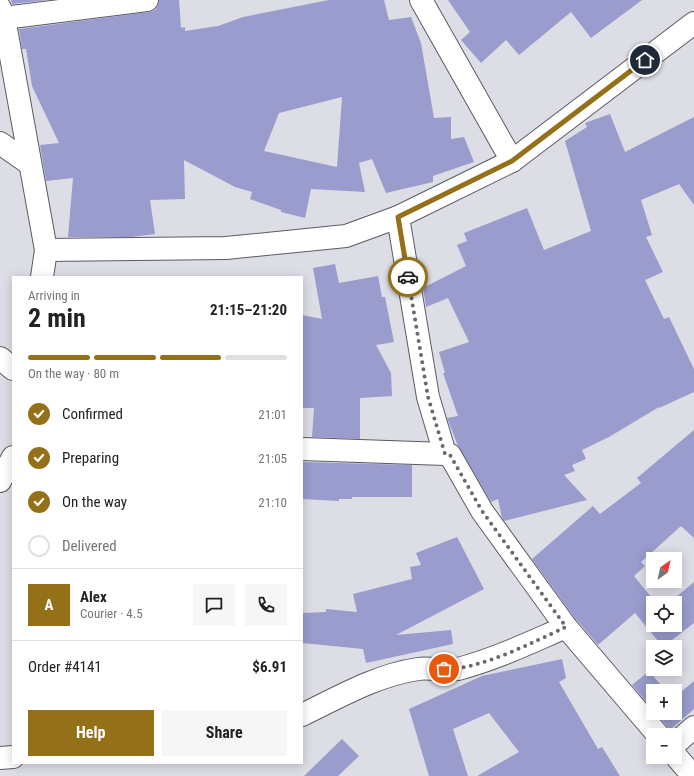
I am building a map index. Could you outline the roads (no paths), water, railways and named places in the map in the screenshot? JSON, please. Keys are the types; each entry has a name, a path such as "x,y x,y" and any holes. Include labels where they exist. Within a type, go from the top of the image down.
{"street":[{"path":"42,276 46,250 2,13 147,0"},
{"path":"421,0 512,161"},
{"path":"46,250 218,248 346,236 398,217 512,161 694,23"},
{"path":"0,143 30,164"},
{"path":"398,217 428,397 445,454"},
{"path":"0,358 12,368"},
{"path":"303,449 450,455 482,511 566,627 652,728"},
{"path":"303,715 345,694 384,678 419,669 456,669 498,657 566,627"},
{"path":"682,738 694,727"},
{"path":"0,758 12,757"},
{"path":"682,763 693,776"}]}
